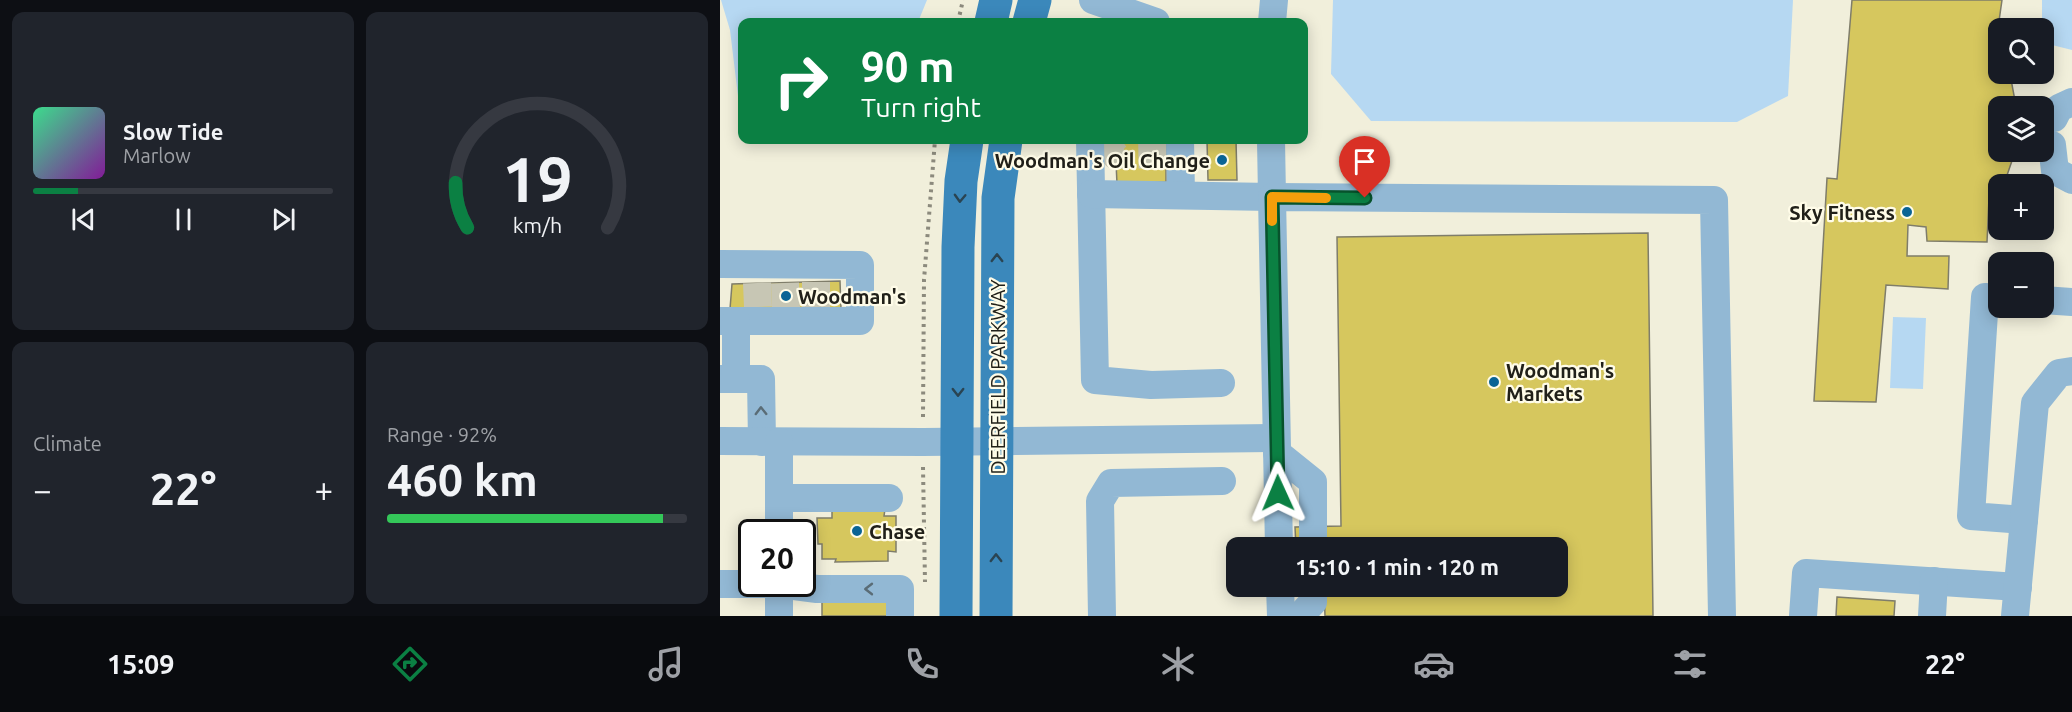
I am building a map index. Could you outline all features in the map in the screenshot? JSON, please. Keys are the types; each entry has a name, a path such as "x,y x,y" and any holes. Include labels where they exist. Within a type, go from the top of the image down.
{"main road":[{"path":"992,18 996,0"},
{"path":"1030,18 1035,0"},
{"name":"DEERFIELD PARKWAY","path":"956,616 958,247 961,181 966,144"},
{"name":"DEERFIELD PARKWAY","path":"996,616 998,198 1005,144"}],"lane":[{"path":"1095,0 1121,16"},
{"path":"1272,18 1274,0"},
{"path":"2059,122 2055,171 2072,180"},
{"path":"1090,144 1095,380 1151,385 1221,383"},
{"path":"1180,144 1181,195"},
{"path":"1271,144 1279,537"},
{"path":"1091,194 1714,200 1722,616"},
{"path":"720,264 763,299 816,294 763,299"},
{"path":"1988,297 1985,297 1971,516 2024,520"},
{"path":"763,299 739,379 770,442 779,498 779,519"},
{"path":"2054,301 2072,302"},
{"path":"2016,616 2035,404 2059,373 2072,371"},
{"path":"720,441 997,441 1276,446 1313,482 1313,537"},
{"path":"1102,616 1100,501 1111,483 1222,481"},
{"path":"779,498 889,498"},
{"path":"1803,616 1806,573 2018,587"},
{"path":"1932,616 1934,581"},
{"path":"720,584 738,584"},
{"path":"816,589 900,589 900,616"},
{"path":"778,616 779,597"},
{"path":"1280,597 1281,616"},
{"path":"1300,616 1313,602 1313,597"}],"path":[{"path":"959,18 963,0"},
{"path":"923,386 924,280 935,144"},
{"path":"923,486 925,584"}],"water":[{"path":"721,0 927,0 920,18 738,18 738,96 730,30"},
{"path":"1333,0 1793,0 1788,96 1737,122 1371,121 1331,74"},
{"path":"2042,0 2072,0 2072,50 2054,46 2054,18 2042,18"},
{"path":"1893,317 1926,318 1923,389 1890,388"}],"building":[{"name":"Sky Fitness","path":"1852,0 2002,0 1999,18 1988,18 1988,84 2012,84 2014,96 1988,96 1988,162 2012,162 2007,174 1988,174 1987,242 1927,241 1926,227 1908,225 1907,256 1949,256 1948,289 1886,285 1876,402 1814,401 1827,178 1837,179"},
{"path":"1115,144 1166,144 1166,182 1117,184"},
{"name":"Woodman's Oil Change","path":"1207,144 1236,144 1237,180 1208,180"},
{"name":"Woodman's Markets","path":"1648,233 1653,616 1325,616 1324,597 1568,597 1568,537 1295,537 1295,527 1341,526 1337,237"},
{"name":"Woodman's","path":"840,281 841,309 730,309 732,284"},
{"name":"Chase","path":"832,509 885,509 884,516 896,516 896,552 888,551 888,561 835,562 836,559 822,559 822,544 818,544 817,518 832,518"},
{"path":"822,592 884,592 893,616 822,616"},
{"path":"1837,597 1895,601 1894,616 1836,616"}],"tunnel":[{"path":"1107,144 1115,155 1167,154 1171,144"},
{"path":"816,282 816,307"},
{"path":"757,283 758,307"},
{"path":"785,283 786,308"}],"slow traffic":[{"path":"1272,221 1272,197 1326,198"}],"place":[{"name":"Woodman's Oil Change","path":"1222,160"},
{"name":"Sky Fitness","path":"1907,212"},
{"name":"Woodman's","path":"786,296"},
{"name":"Woodman's Markets","path":"1494,382"},
{"name":"Chase","path":"857,531"}],"route":[{"path":"1278,493 1272,197 1365,198"}]}
